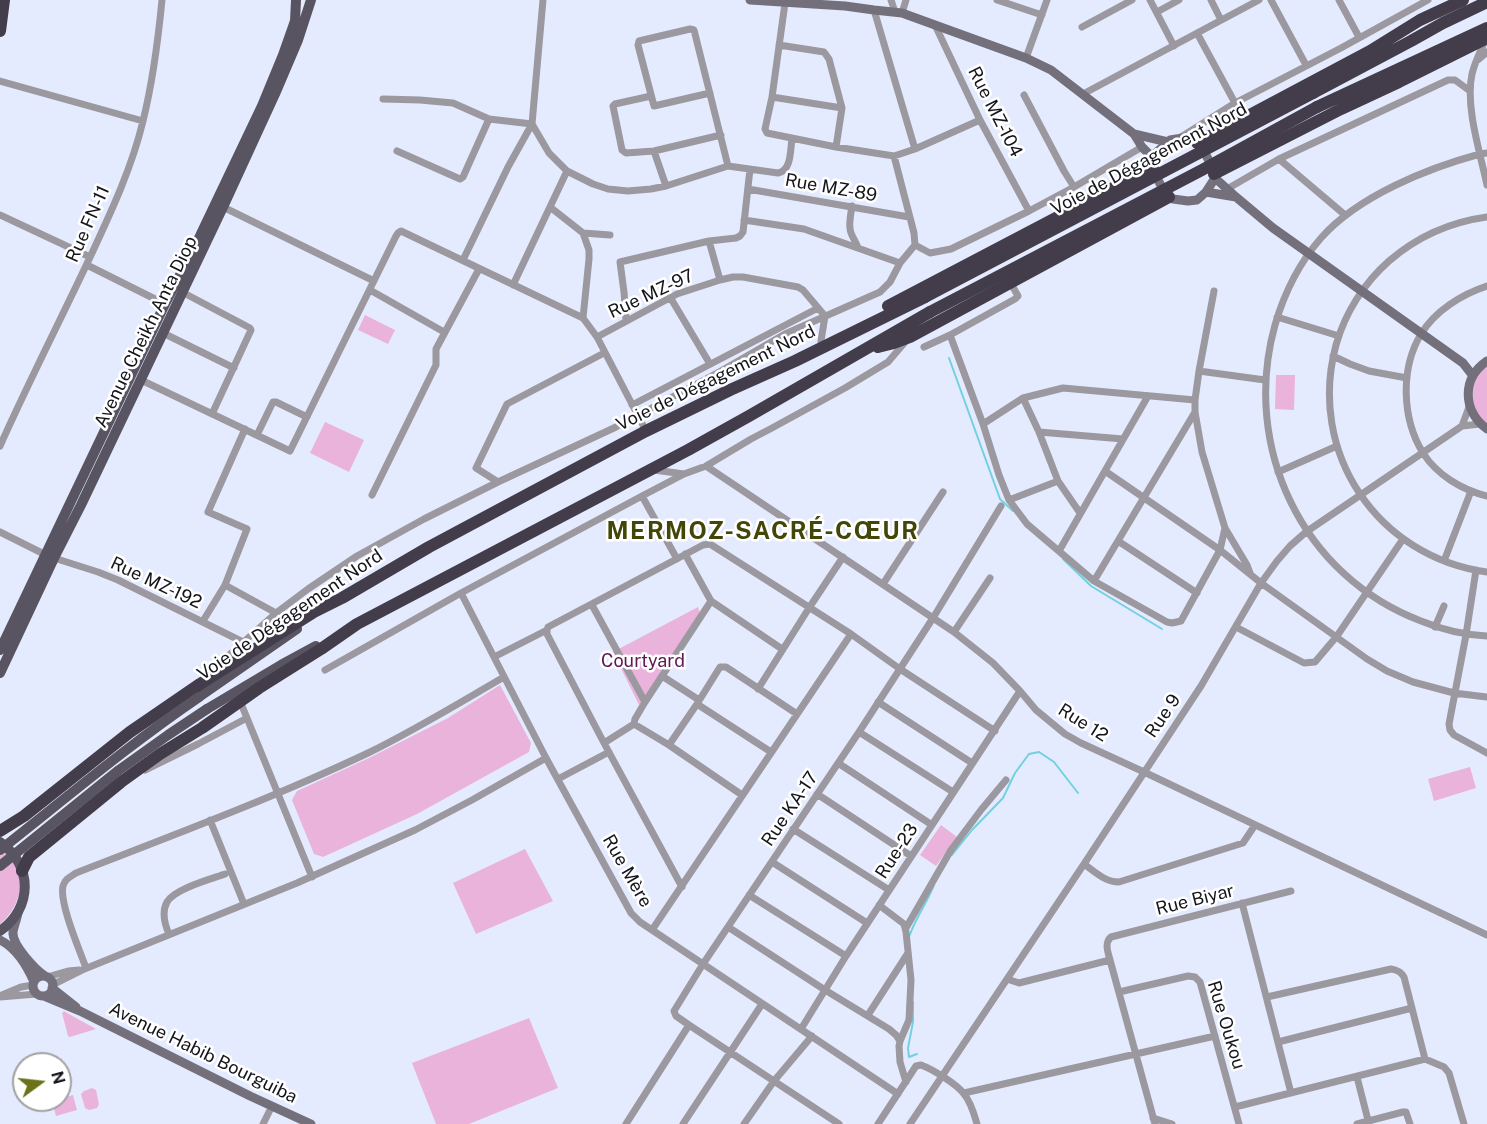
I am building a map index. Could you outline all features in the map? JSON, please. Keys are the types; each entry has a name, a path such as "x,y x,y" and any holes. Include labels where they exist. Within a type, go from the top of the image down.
{"highway":[{"path":"0,31 4,0"},
{"path":"1197,143 1370,51 1420,20 1463,0"},
{"name":"Voie de Dégagement Nord","path":"342,598 429,547 646,431 925,297 1443,23 1487,2"},
{"path":"1388,41 1443,23"},
{"path":"1215,176 1487,35"},
{"name":"Voie de Dégagement Nord","path":"357,624 652,469 930,312 1202,170 1317,107 1422,57 1487,35"},
{"path":"1373,94 1422,57"},
{"path":"795,361 821,340 1154,164"},
{"path":"865,350 894,343 910,336 1169,197"},
{"path":"0,831 24,816 130,732 200,684 314,612 342,598"},
{"path":"22,871 29,857 120,782 357,624"}],"main road":[{"name":"Avenue Cheikh Anta Diop","path":"0,673 50,556 165,304 274,79 295,21 296,0"},
{"name":"Avenue Cheikh Anta Diop","path":"0,650 50,556 81,505 141,380 284,74 311,0"},
{"name":"Voie de Dégagement Nord","path":"0,850 160,724 342,598"},
{"name":"Voie de Dégagement Nord","path":"0,866 119,770 168,735 281,665 357,624"},
{"path":"0,842 14,855 22,871 24,891 19,910 11,922 0,931"}],"street":[{"name":"Rue FN-11","path":"0,446 114,206 133,154 143,122 157,52 162,0"},
{"path":"463,260 508,167 532,124 543,0"},
{"path":"750,0 785,3 844,3 874,10 898,12 1026,58 1051,70 1134,135 1154,164"},
{"path":"891,0 898,12"},
{"path":"898,12 906,0"},
{"path":"997,0 1041,15"},
{"path":"1026,58 1047,0"},
{"path":"1082,27 1132,0"},
{"path":"1150,0 1174,46"},
{"path":"1156,12 1179,0"},
{"path":"1211,0 1221,20"},
{"path":"1083,94 1259,0"},
{"path":"1271,0 1306,64"},
{"path":"1339,0 1359,37"},
{"path":"1215,176 1206,192 1197,200 1173,200 1166,194 1155,175 1154,164 1157,152 1235,103 1428,0"},
{"path":"785,3 772,97 765,129 767,133 894,156 980,120"},
{"path":"874,10 915,149"},
{"name":"Rue MZ-104","path":"935,25 980,120 1029,211"},
{"path":"710,93 654,106 638,45 639,41 694,30 721,135 728,166"},
{"path":"1197,33 1235,103"},
{"path":"1487,35 1476,62 1470,91 1472,115 1484,153 1487,184"},
{"path":"779,45 824,52 829,59 842,108 836,147"},
{"path":"1476,62 1487,52"},
{"path":"1227,189 1279,159 1448,80 1455,80 1470,91"},
{"path":"0,81 143,122"},
{"path":"1024,95 1074,187"},
{"path":"651,96 613,106 623,152 628,154 654,151 721,135"},
{"path":"772,97 842,108"},
{"path":"383,99 453,103 489,119 532,124"},
{"path":"397,151 460,179 463,177 489,119"},
{"path":"532,124 549,153 567,171 608,189 628,191 666,186 728,166 778,173 788,167 792,139"},
{"path":"1134,135 1173,140 1189,137 1201,146 1215,176 1236,197 1273,228 1464,363 1473,376"},
{"path":"915,245 930,253 951,249 1074,187 1142,147"},
{"path":"654,151 666,186"},
{"path":"1484,153 1438,167 1374,197 1345,215 1320,239 1291,284 1277,317 1269,348 1265,380 1267,427 1278,472 1306,532 1329,559 1367,593 1409,617 1466,635 1487,636"},
{"path":"200,684 203,678 276,614 357,556 498,482 616,427 785,334 880,292 890,282 900,263 915,245 894,156"},
{"path":"1279,159 1345,215"},
{"path":"626,321 620,262 709,240 740,236 750,169"},
{"path":"513,285 567,171"},
{"name":"Rue MZ-89","path":"748,189 909,217"},
{"path":"1206,192 1236,197"},
{"path":"223,207 374,281"},
{"path":"550,207 583,233 589,250 583,318"},
{"path":"852,207 849,227 858,248"},
{"path":"0,215 90,257"},
{"path":"1487,217 1443,228 1412,243 1384,265 1353,305 1333,356 1329,386 1329,401 1337,446 1360,494 1380,519 1416,548 1444,561 1487,572"},
{"path":"744,220 804,228 900,263"},
{"path":"141,380 290,451 401,231 583,318 597,338 646,431"},
{"path":"583,233 610,235"},
{"path":"709,240 720,280"},
{"path":"87,265 165,304"},
{"path":"372,495 436,366 436,349 444,332 479,269"},
{"name":"Rue MZ-97","path":"597,338 670,297 733,277 798,287 825,316"},
{"path":"924,347 950,335 1018,296 1010,282"},
{"path":"1487,286 1471,292 1448,306 1421,334 1407,378 1406,393 1409,416 1423,453 1444,475 1460,486 1487,495"},
{"path":"370,290 444,332"},
{"path":"1214,291 1199,371 1195,400 1196,412 1202,452 1225,528 1251,574"},
{"path":"182,292 250,328 251,331 212,414"},
{"path":"670,297 710,364"},
{"path":"632,405 818,308"},
{"path":"821,340 825,316"},
{"path":"1277,317 1339,336"},
{"path":"163,333 234,368"},
{"path":"950,335 1009,500 1027,524 1094,581 1167,622 1181,621 1220,550 1225,528"},
{"path":"325,670 461,593 684,474 706,466 835,394 888,362 910,336"},
{"path":"498,482 476,468 507,404 604,353"},
{"path":"1333,356 1369,371 1407,378"},
{"path":"1464,363 1484,363"},
{"path":"1484,363 1473,376 1468,394 1469,406 1484,427"},
{"path":"1199,371 1265,380"},
{"path":"983,424 1023,398 1063,388 1195,400"},
{"path":"1059,551 1148,396"},
{"path":"1023,398 1058,481 1080,513"},
{"path":"257,435 273,402 307,417"},
{"path":"1462,426 1469,406"},
{"path":"1094,581 1196,412"},
{"name":"Rue 9","path":"910,1124 1201,686 1261,582 1283,554 1306,532 1462,426 1484,427"},
{"path":"203,621 225,585 247,530 208,512 245,429"},
{"path":"1039,432 1123,439"},
{"path":"1278,472 1337,446"},
{"name":"Rue 12","path":"706,466 954,632 993,663 1036,710 1065,734 1487,935"},
{"path":"652,469 684,474"},
{"path":"1105,471 1220,550 1367,659 1387,671 1413,682 1454,693 1487,697"},
{"path":"1009,500 1058,481"},
{"path":"1444,561 1471,491"},
{"path":"883,584 943,492"},
{"path":"642,496 677,559"},
{"name":"Rue KA-17","path":"688,1025 676,1016 674,1011 793,829 860,732 1002,506"},
{"name":"Rue MZ-192","path":"0,532 50,556 98,572 243,642"},
{"path":"1236,627 1304,663 1314,662 1337,636 1403,539"},
{"path":"1118,541 1197,593"},
{"path":"494,657 685,554 710,544 851,634 995,731"},
{"path":"685,554 711,601 783,649"},
{"path":"758,688 843,557"},
{"path":"1476,570 1449,724 1451,733 1487,753"},
{"path":"954,632 990,578"},
{"path":"225,585 276,614"},
{"name":"Rue Mère","path":"461,593 546,758 631,913 640,922 898,1094"},
{"path":"604,744 634,724 645,702 711,601"},
{"path":"592,604 645,702"},
{"path":"1436,627 1444,606"},
{"path":"547,630 604,744 681,887"},
{"path":"652,930 851,634"},
{"path":"669,745 720,667 723,666 797,714"},
{"path":"662,676 771,752"},
{"path":"84,969 66,910 63,886 66,879 76,873 278,793 367,753 412,731 504,677"},
{"name":"Rue-23","path":"801,1029 867,923 1020,691"},
{"path":"240,701 312,877"},
{"path":"878,702 972,764"},
{"path":"120,782 247,718"},
{"path":"634,724 742,795"},
{"path":"860,732 952,792"},
{"path":"558,779 609,752"},
{"path":"37,989 38,977 49,982 312,877 415,830 546,758"},
{"path":"838,763 932,825"},
{"path":"906,928 951,850 1006,780"},
{"path":"817,794 911,856"},
{"path":"210,820 244,904"},
{"path":"1084,864 1106,880 1119,882 1243,843 1255,825"},
{"path":"793,829 889,890"},
{"path":"772,862 867,923"},
{"path":"169,934 164,914 167,902 180,891 225,874"},
{"name":"Rue Biyar","path":"1110,960 1107,944 1111,937 1291,891"},
{"path":"749,895 846,956"},
{"path":"1242,903 1291,1093"},
{"path":"879,905 906,928 911,980 909,1020 900,1041 900,1062 906,1082"},
{"path":"19,910 13,932 16,942 32,964 80,1011"},
{"path":"728,927 868,1015 889,1029 900,1041"},
{"path":"0,940 19,956 37,989 80,1011"},
{"path":"868,1015 908,953"},
{"path":"1007,979 1019,983 1110,960 1154,1121 1172,1124"},
{"path":"1267,997 1391,969 1401,972 1425,1059"},
{"name":"Rue Oukou","path":"1119,992 1188,976 1195,977 1200,982 1239,1124"},
{"path":"0,996 21,987 49,993 49,982"},
{"path":"683,1124 762,1004"},
{"path":"1278,1042 1412,1008"},
{"name":"Avenue Habib Bourguiba","path":"80,1011 311,1124"},
{"path":"626,1124 688,1025 839,1124"},
{"path":"744,1124 774,1082 812,1036"},
{"path":"964,1093 1215,1036"},
{"path":"1235,1107 1425,1059 1444,1067 1449,1073 1464,1124"},
{"path":"878,1124 916,1066 921,1065 942,1076 964,1093 973,1109 977,1124"},
{"path":"1357,1077 1369,1122"},
{"path":"263,1124 272,1106"},
{"path":"1357,1124 1406,1112 1410,1124"}],"green space":[{"path":"365,315 395,330 388,344 358,330"},
{"path":"1487,364 1487,426 1472,408 1472,383"},
{"path":"1276,375 1295,375 1294,410 1275,409"},
{"path":"325,422 364,440 349,472 310,453"},
{"name":"Courtyard","path":"698,607 700,613 639,705 613,652"},
{"path":"500,685 531,743 529,752 417,814 323,857 314,854 292,800 297,791 448,718"},
{"path":"1470,767 1476,788 1434,801 1428,779"},
{"path":"941,825 957,837 936,866 920,855"},
{"path":"0,847 16,866 20,884 13,910 0,924"},
{"path":"525,849 553,901 476,934 453,883"},
{"path":"64,1011 96,1029 68,1036 62,1013"},
{"path":"529,1018 558,1088 469,1124 436,1124 412,1063"},
{"path":"92,1088 96,1090 99,1104 97,1108 89,1110 85,1108 81,1094"},
{"path":"72,1095 77,1110 72,1111"},
{"path":"55,1112 70,1112 56,1116"}],"waterway":[{"path":"949,358 1000,499 1013,511"},
{"path":"1063,559 1091,586 1162,629"},
{"path":"952,855 1003,798 1015,773 1029,754 1039,752 1054,762 1078,793"},
{"path":"909,937 934,885"},
{"path":"913,1002 909,1057 917,1054"}],"district":[{"name":"MERMOZ-SACRÉ-CŒUR","path":"763,532"}]}
